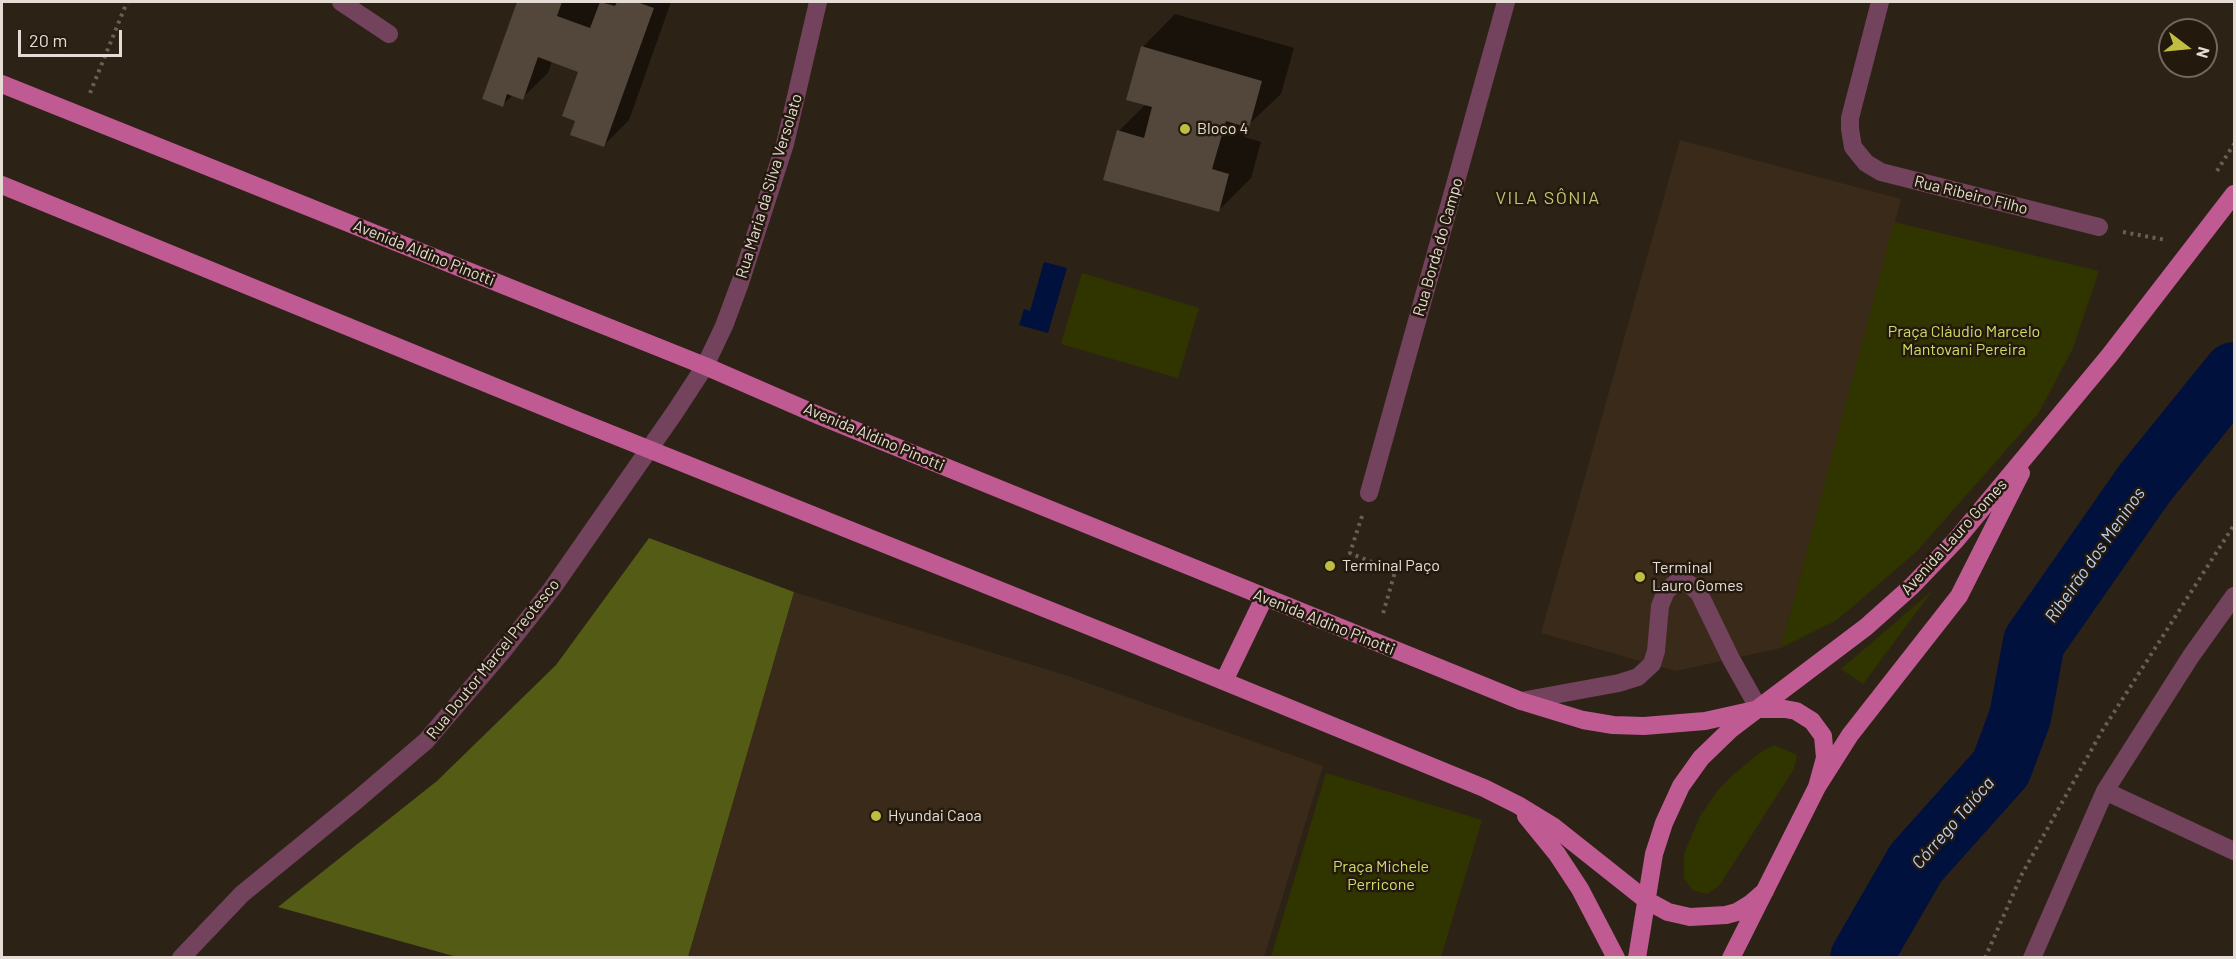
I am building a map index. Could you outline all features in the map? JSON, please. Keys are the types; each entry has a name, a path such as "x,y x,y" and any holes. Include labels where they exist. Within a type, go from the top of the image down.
{"main road":[{"name":"Avenida Aldino Pinotti","path":"2,84 705,366 820,416 1521,701 1583,720 1644,726 1705,721 1759,709"},
{"path":"2,185 1475,784 1518,805 1554,827 1646,900 1680,916 1704,918 1737,912 1765,891"},
{"name":"Avenida Lauro Gomes","path":"1638,957 1654,854 1664,823 1681,786 1701,758 1731,729 1866,627 1912,586 1956,540 2116,347 2235,194"},
{"path":"1731,957 1817,787 1850,735 1959,596 2035,445"},
{"path":"1224,681 1264,598"},
{"path":"1759,709 1796,711 1805,716 1820,731 1826,750 1817,787"},
{"path":"1518,805 1557,854 1580,889 1616,957"}],"street":[{"path":"340,2 389,34"},
{"name":"Rua Maria da Silva Versolato","path":"705,366 724,326 768,199 793,111 818,2"},
{"name":"Rua Borda do Campo","path":"1369,493 1506,2"},
{"name":"Rua Ribeiro Filho","path":"1880,2 1852,107 1850,129 1853,147 1866,164 1881,172 2098,227"},
{"name":"Rua Doutor Marcel Preotesco","path":"181,957 242,894 426,741 551,590 705,366"},
{"path":"1521,701 1619,683 1638,677 1652,664 1656,651 1660,606 1666,591 1677,582 1689,584 1699,593 1731,659 1759,709"},
{"path":"2032,957 2106,791 2191,656 2235,596"},
{"path":"2106,791 2235,851"}],"path":[{"path":"81,116 127,2"},
{"path":"2098,227 2168,240"},
{"path":"1369,493 1350,553 1395,572 1375,643"},
{"path":"1985,957 2022,874 2102,731 2235,525"}],"shaded area":[{"path":"1680,140 1901,199 1781,648 1676,671 1541,633"},
{"path":"794,592 1065,675 1323,766 1264,957 688,958"}],"green space":[{"name":"Praça Cláudio Marcelo Mantovani Pereira","path":"1894,222 2099,271 2073,348 2038,414 1916,552 1837,620 1781,648"},
{"path":"1082,273 1199,308 1178,378 1061,344"},
{"path":"649,538 794,592 688,957 457,957 278,907 437,781 556,665"},
{"path":"1933,590 1863,684 1841,669"},
{"path":"1774,745 1797,755 1794,769 1719,886 1707,894 1692,890 1684,878 1684,854 1700,816 1719,789 1733,775 1761,752"},
{"name":"Praça Michele Perricone","path":"1326,773 1482,820 1441,957 1271,957"}],"water":[{"path":"1044,262 1067,268 1048,333 1019,325 1024,309 1030,311"}],"building":[{"path":"517,2 562,2 557,16 590,28 600,2 615,6 617,2 637,2 654,8 604,147 570,135 575,121 562,116 578,72 538,57 523,100 507,94 503,107 482,99"},
{"name":"Bloco 4","path":"1141,46 1262,81 1249,128 1226,121 1212,169 1229,174 1219,212 1103,180 1117,130 1144,138 1152,107 1126,100"}],"waterway":[{"name":"Ribeirão dos Meninos","path":"1861,958 1916,863 2001,768 2020,717 2034,642 2145,483 2234,373"}],"place":[{"name":"Bloco 4","path":"1185,129"},
{"name":"Terminal Paço","path":"1330,566"},
{"name":"Terminal Lauro Gomes","path":"1640,577"},
{"name":"Hyundai Caoa","path":"876,816"}],"district":[{"name":"VILA SÔNIA","path":"1548,198"}],"water label":[{"name":"Córrego Taióca","path":"1953,823"}]}
